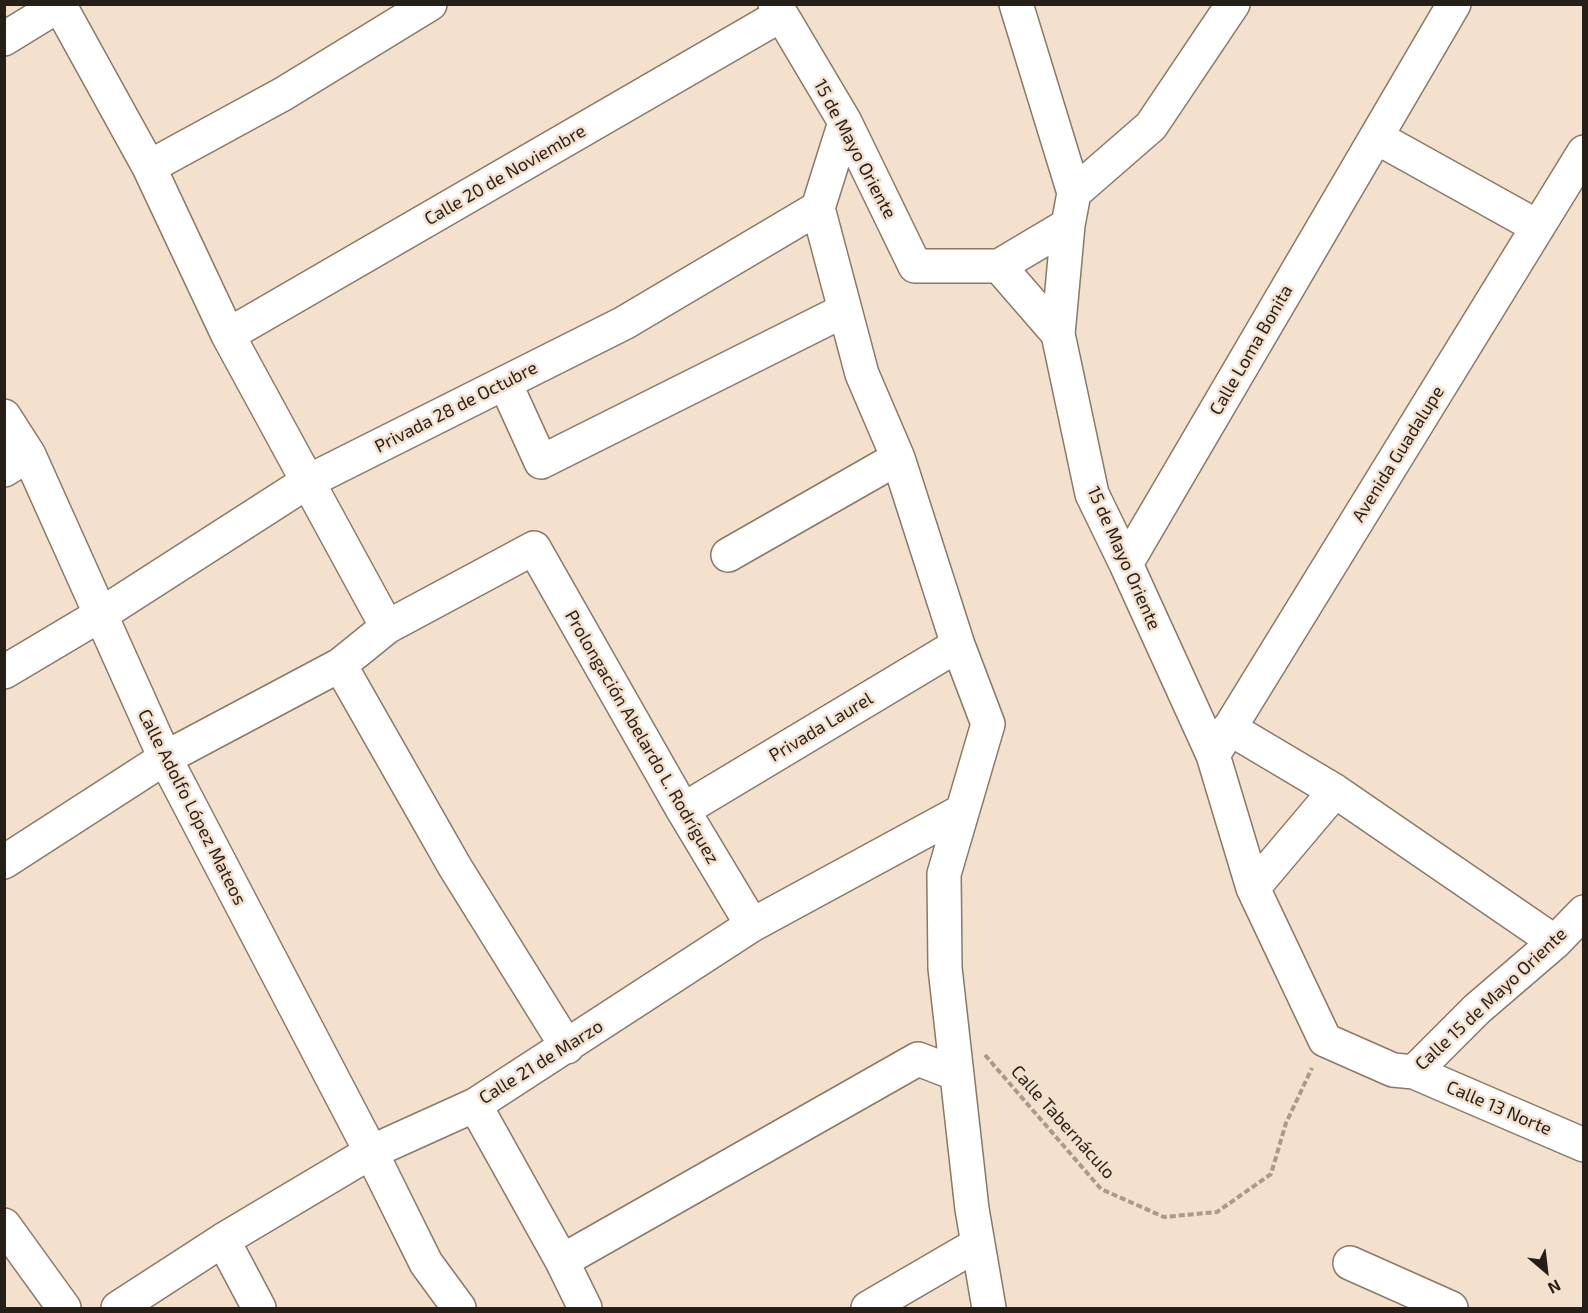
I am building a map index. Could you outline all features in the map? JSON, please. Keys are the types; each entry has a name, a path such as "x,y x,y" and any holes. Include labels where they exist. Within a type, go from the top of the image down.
{"street":[{"path":"149,167 284,94 430,4"},
{"path":"1016,4 1074,193 1068,225 1058,334"},
{"path":"1074,193 1151,126 1233,4"},
{"name":"Calle Loma Bonita","path":"1126,564 1454,4"},
{"path":"4,39 60,5 149,167 228,336 387,627 340,665 165,758 4,862"},
{"name":"15 de Mayo Oriente","path":"778,10 845,122 915,266 999,266 1058,334 1092,494 1126,564 1221,742 1253,888 1325,1040"},
{"name":"Calle 20 de Noviembre","path":"228,336 778,10"},
{"path":"845,122 818,208 862,374 897,458 958,645 988,724 944,874 945,968 972,1209 989,1308"},
{"path":"1376,137 1538,227"},
{"name":"Avenida Guadalupe","path":"1221,742 1584,152"},
{"name":"Privada 28 de Octubre","path":"4,672 100,615 307,482 624,323 818,208"},
{"path":"999,266 1068,225"},
{"path":"505,383 542,462 844,310"},
{"name":"Calle Adolfo López Mateos","path":"4,416 17,463 100,615 165,758 371,1152 426,1263 459,1308"},
{"path":"728,555 897,458"},
{"name":"Prolongación Abelardo L. Rodríguez","path":"387,627 534,548 683,810 752,925"},
{"name":"Privada Laurel","path":"683,810 958,645"},
{"path":"340,665 455,867 567,1047"},
{"path":"1221,742 1335,791 1555,942"},
{"path":"1253,888 1335,791"},
{"name":"Calle 21 de Marzo","path":"118,1308 223,1240 371,1152 475,1105 752,925 962,811"},
{"name":"Calle 15 de Mayo Oriente","path":"1404,1071 1555,942 1584,912"},
{"path":"1325,1040 1404,1071"},
{"path":"562,1261 918,1059 957,1074"},
{"name":"Calle 13 Norte","path":"1404,1071 1584,1145"},
{"path":"475,1105 562,1261 585,1308"},
{"path":"4,1225 64,1308"},
{"path":"223,1240 259,1308"},
{"path":"868,1308 978,1244"},
{"path":"1350,1263 1451,1308"}],"path":[{"name":"Calle Tabernáculo","path":"981,1050 1101,1189 1164,1217 1217,1212 1270,1174 1286,1123 1325,1040"}]}
